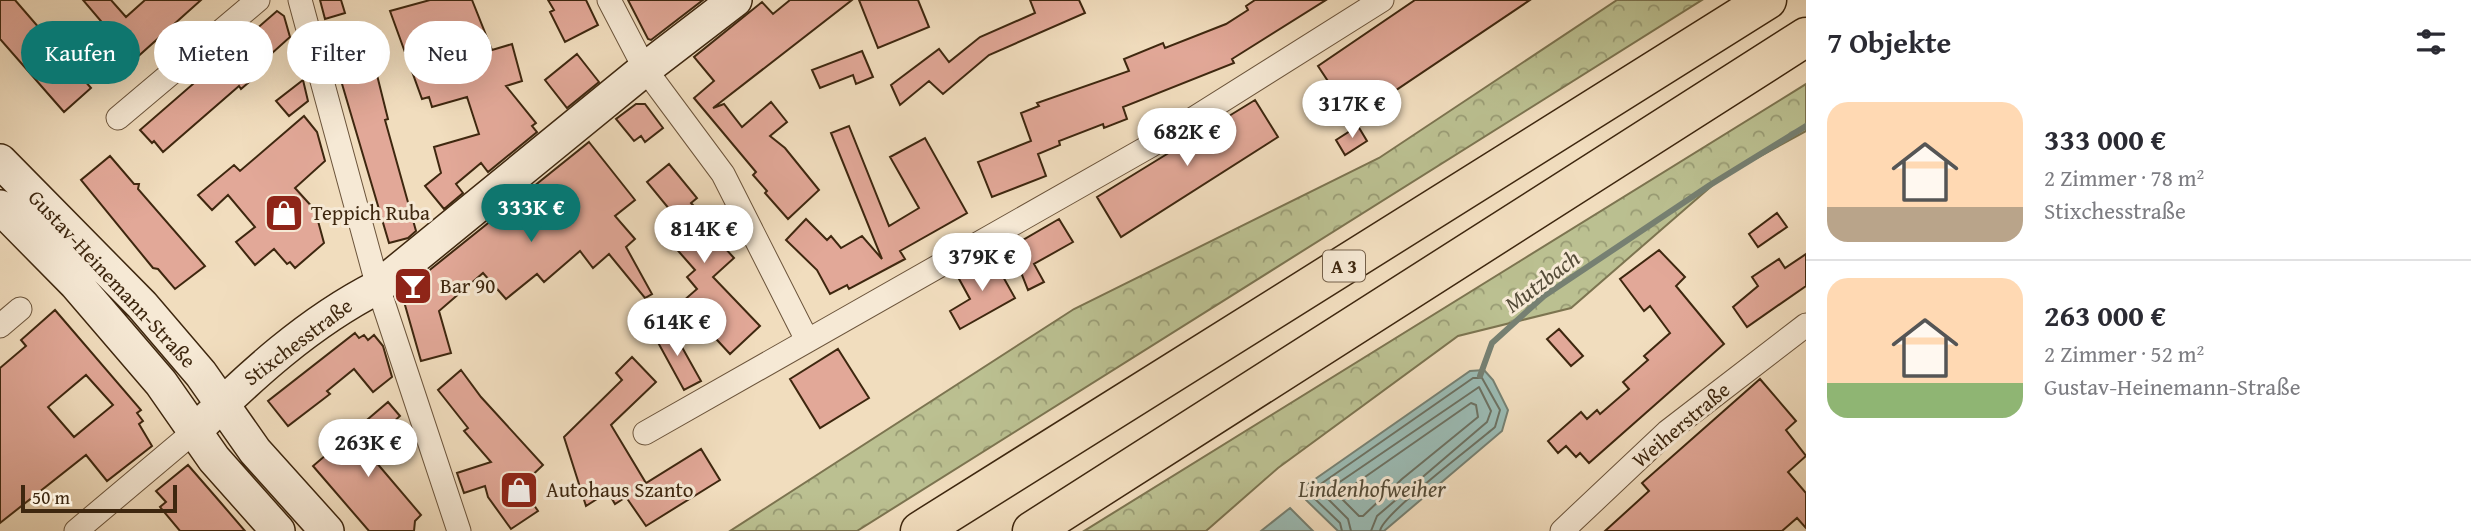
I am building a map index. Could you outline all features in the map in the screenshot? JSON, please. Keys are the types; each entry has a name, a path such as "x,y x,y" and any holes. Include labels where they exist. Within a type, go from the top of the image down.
{"highway":[{"name":"A 3","path":"920,531 1767,0"},
{"path":"1032,531 1806,37"}],"main road":[{"name":"Stixchesstraße","path":"195,430 257,372 345,304 378,287 645,69 735,0"},
{"name":"Gustav-Heinemann-Straße","path":"0,161 142,305 222,404 255,451 327,531"},
{"name":"Gustav-Heinemann-Straße","path":"0,207 76,284 161,383 214,459 278,531"}],"street":[{"path":"118,118 258,0"},
{"path":"300,0 378,287 459,531"},
{"path":"608,0 645,69 723,174 807,340"},
{"path":"645,433 1150,146 1382,0"},
{"path":"0,326 20,309"},
{"name":"Weiherstraße","path":"1562,531 1667,432 1806,325"},
{"path":"76,531 195,430"}],"green space":[{"path":"1617,0 1702,0 857,531 730,531 1074,309 1379,158"},
{"path":"1806,84 1806,131 1722,177 1571,308 1458,336 1278,468 1206,531 1084,531"}],"water":[{"name":"Lindenhofweiher","path":"1484,370 1493,380 1508,410 1502,431 1384,531 1338,531 1306,500 1308,484 1470,371"},
{"name":"Lindenhofweiher","path":"1290,508 1313,531 1261,531"}],"building":[{"path":"0,0 15,0 33,21 21,21 21,63 0,39"},
{"path":"83,0 111,0 126,17 145,0 201,0 178,21 154,21 154,42 140,55 140,21 101,21"},
{"path":"320,0 341,0 345,13 325,19"},
{"path":"430,0 472,0 480,21 404,21 404,50 390,11"},
{"path":"548,0 586,0 598,25 565,42 550,12 554,10"},
{"path":"628,0 703,0 651,40 648,39"},
{"path":"790,0 852,0 713,108 724,104 742,127 771,102 787,122 770,136 785,148 819,190 788,219 765,193 767,191 753,175 756,172 694,98 714,81 694,57 762,2 773,14"},
{"path":"859,0 918,0 929,27 878,48"},
{"path":"1030,0 1079,0 1085,13 989,55 943,94 929,81 900,105 891,85 939,49 949,62 980,37 1035,13"},
{"path":"1255,0 1326,0 1232,59 1234,63 1123,107 1127,119 1104,128 1103,124 1059,141 1060,145 1038,154 1046,176 992,197 978,162 1031,141 1021,113 1039,106 1037,103 1129,71 1124,59 1163,43 1165,48 1226,24 1248,10 1246,6"},
{"path":"1415,0 1530,0 1353,119 1318,66"},
{"path":"277,11 284,16 287,26 287,40 273,52 273,21 265,21"},
{"path":"512,44 522,81 506,86 536,123 532,126 537,132 488,172 481,163 456,184 463,193 444,209 425,186 441,173 434,147 479,134 467,97 432,107 429,97 422,99 417,84 492,84 492,50"},
{"path":"862,51 873,77 856,84 853,75 820,88 812,70"},
{"path":"577,54 599,82 567,108 545,80"},
{"path":"39,84 88,84 91,88 64,112"},
{"path":"193,84 247,84 241,89 239,86 163,152 140,130"},
{"path":"298,84 304,84 308,101 289,116 276,101"},
{"path":"342,84 379,84 388,119 385,120 416,231 408,238 389,243"},
{"path":"1255,100 1278,137 1121,237 1097,197"},
{"path":"636,104 645,104 663,128 645,142 641,136 634,141 616,119"},
{"path":"304,116 317,132 325,161 295,188 315,210 324,243 295,268 290,262 287,264 274,249 255,265 236,242 255,227 228,195 212,210 198,195 234,165 240,171"},
{"path":"849,126 889,226 919,208 890,157 925,138 967,213 900,251 905,259 849,289 847,285 830,294 817,270 786,240 806,219 827,240 831,236 841,248 862,236 882,259 831,133"},
{"path":"1358,126 1367,141 1345,155 1336,140"},
{"path":"589,142 635,200 615,216 635,239 626,247 652,294 645,298 609,254 593,268 580,251 544,282 537,274 506,299 483,273 439,311 451,353 421,361 403,298 406,289"},
{"path":"110,156 134,184 139,184 138,189 205,266 175,289 158,269 153,268 81,180"},
{"path":"669,164 697,198 691,203 719,233 715,237 734,258 713,277 760,326 730,354 682,302 697,289 687,277 695,270 673,245 688,232 647,182"},
{"path":"1777,213 1787,227 1758,247 1749,234"},
{"path":"1059,219 1073,242 1034,264 1044,282 1028,290 1009,242 1019,237 1021,241"},
{"path":"1659,250 1685,277 1676,286 1724,344 1589,463 1580,453 1576,457 1566,446 1558,453 1548,441 1581,412 1587,419 1597,410 1600,414 1629,389 1623,382 1648,360 1644,356 1670,333 1650,306 1644,311 1620,279"},
{"path":"1806,254 1806,286 1747,327 1733,307 1758,286 1752,277 1779,259 1785,268"},
{"path":"992,257 1015,298 960,329 950,311 970,299 958,277"},
{"path":"55,310 141,410 137,413 143,421 139,424 152,446 107,481 86,455 0,523 0,368 26,346 21,340","holes":["86,375 113,405 74,437 48,407"]},
{"path":"669,324 701,381 684,390 655,337"},
{"path":"1559,329 1583,356 1571,366 1547,339"},
{"path":"355,333 359,338 364,335 368,340 374,335 383,346 392,377 373,392 354,369 327,391 330,394 288,426 268,401"},
{"path":"838,349 869,398 820,428 790,379"},
{"path":"632,357 656,382 611,425 646,483 701,449 720,480 646,526 626,497 615,504 608,492 586,506 564,437 622,380 616,373"},
{"path":"461,370 481,397 543,465 521,486 538,511 511,529 488,497 485,486 464,493 457,473 491,462 464,431 468,428 438,390"},
{"path":"1760,379 1796,421 1786,430 1806,456 1788,472 1806,493 1806,528 1797,518 1782,531 1605,531 1649,491 1642,483"},
{"path":"388,402 400,416 364,448 421,515 415,521 414,531 369,531 313,466"},
{"path":"188,465 245,531 180,531 160,507 166,502 156,491"}],"waterway":[{"name":"Mutzbach","path":"1480,376 1492,343 1544,296 1710,185 1806,126"}],"place":[{"name":"Teppich Ruba","path":"284,213"},
{"name":"Bar 90","path":"413,286"},
{"name":"Autohaus Szanto","path":"519,490"}]}
